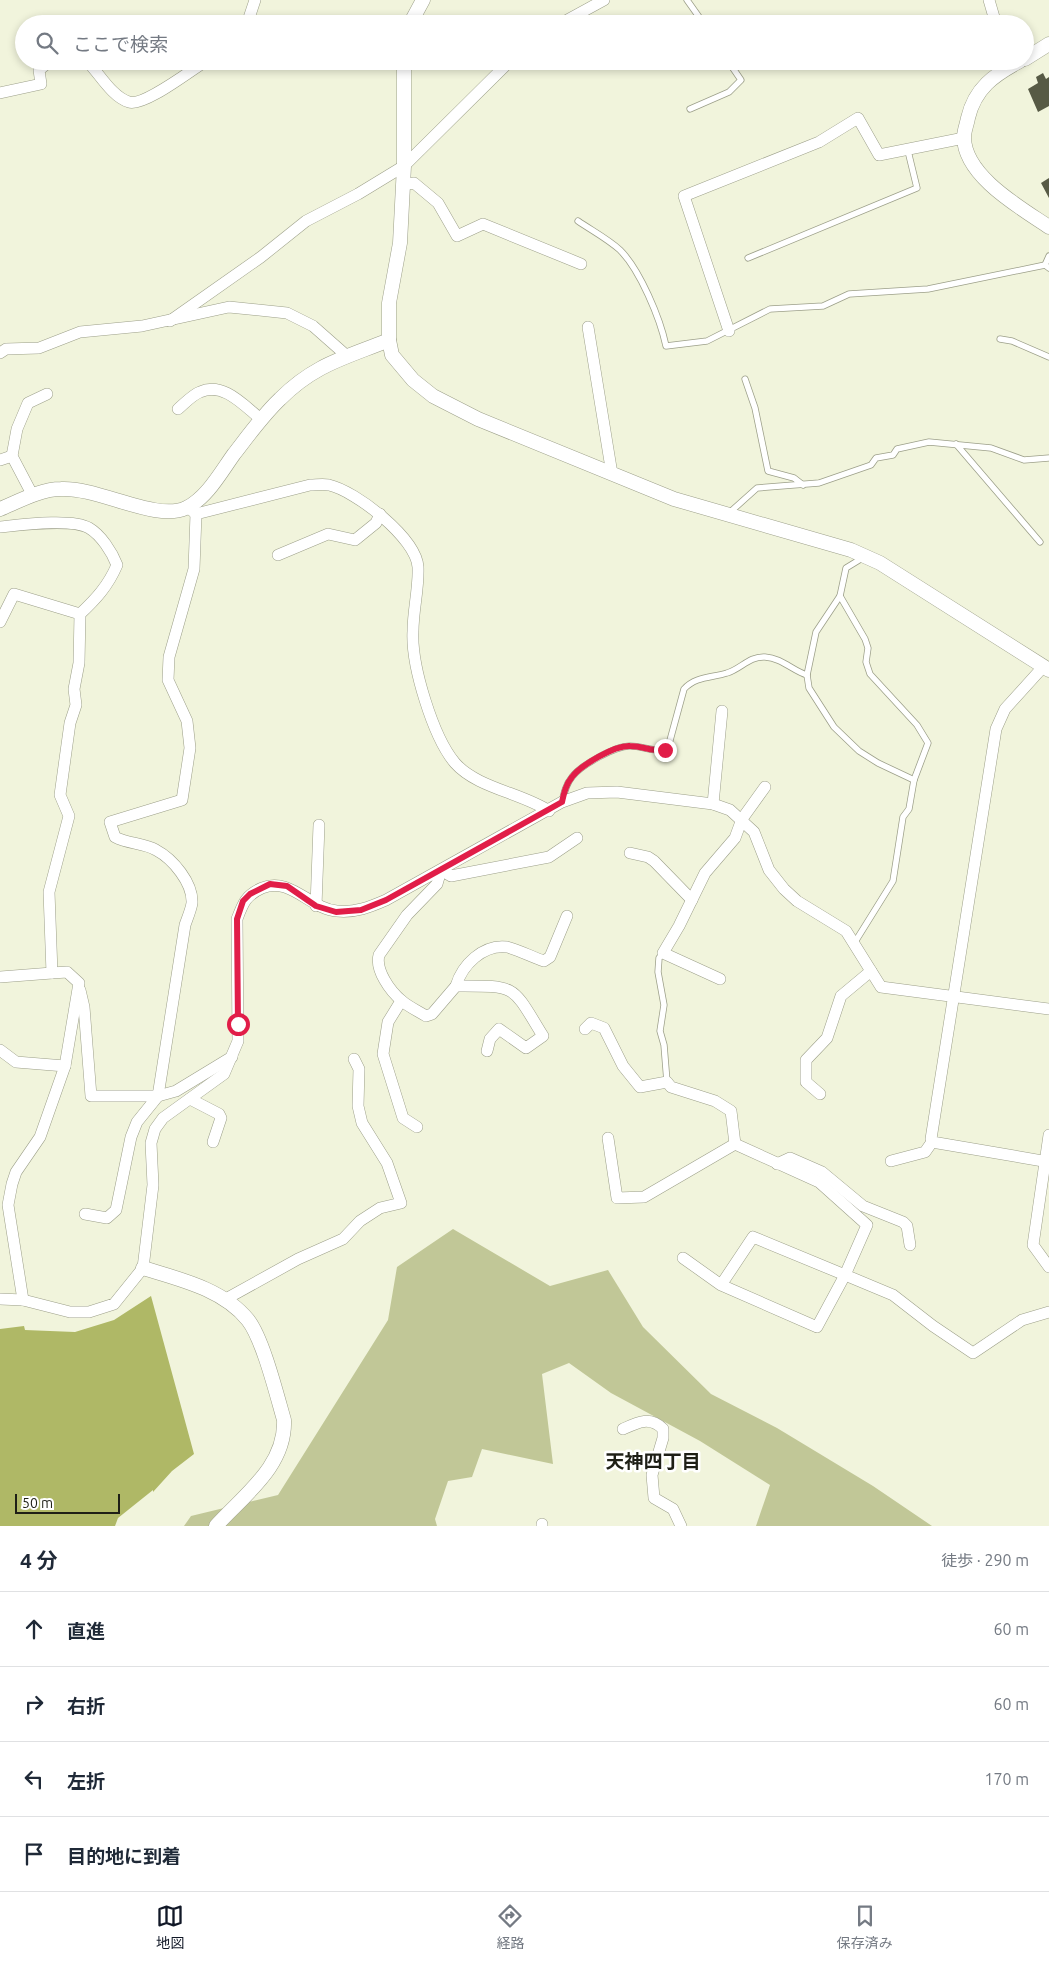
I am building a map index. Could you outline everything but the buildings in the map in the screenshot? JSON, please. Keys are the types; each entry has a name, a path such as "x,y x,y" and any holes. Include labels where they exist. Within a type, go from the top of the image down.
{"street":[{"path":"249,15 255,0"},
{"path":"415,15 423,0"},
{"path":"576,15 604,0"},
{"path":"989,0 993,15"},
{"path":"1034,53 1049,44"},
{"path":"0,93 41,84 39,70"},
{"path":"95,70 116,94 129,102 143,101 192,70"},
{"path":"404,70 404,166 400,244 388,303 389,340 392,355 413,380 433,396 478,419 674,499 866,556 929,593 1046,669 1005,710 996,728 932,1142 925,1152 891,1161"},
{"path":"170,321 261,257 306,221 358,194 404,166 501,70"},
{"path":"997,70 971,103 964,138 971,161 991,186 1049,227"},
{"path":"729,331 684,196 819,142 858,118 879,155 964,138"},
{"path":"402,185 414,183 438,203 457,236 483,224 581,264"},
{"path":"0,353 6,349 39,348 80,332 100,332 170,321 229,307 287,313 313,326 347,356"},
{"path":"588,327 612,474"},
{"path":"85,1214 106,1218 116,1210 131,1137 137,1122 158,1096 185,926 192,902 184,876 174,863 155,849 115,838 110,822 182,800 190,748 187,721 168,680 169,657 194,569 192,510 278,400 302,378 317,368 389,340"},
{"path":"178,409 200,392 216,390 228,393 262,420"},
{"path":"33,496 12,456 17,429 28,403 47,394"},
{"path":"0,460 12,456"},
{"path":"0,509 60,488 94,493 159,510 174,512 192,510 310,485 330,486 380,514 394,526 408,545 418,566 412,632 414,658 427,706 445,749 456,764 478,778 508,794 535,802 549,810"},
{"path":"278,555 328,534 355,540 376,523 380,514"},
{"path":"0,527 34,523 77,525 89,528 112,552 117,565 110,581 98,597 80,614 79,663 74,690 76,705 70,723 60,795 69,816 49,892 52,973"},
{"path":"0,622 14,594 80,614"},
{"path":"713,804 722,711"},
{"path":"720,979 663,953 710,866 735,838 742,819 765,787"},
{"path":"0,1299 23,1300 70,1312 89,1312 114,1304 143,1268 153,1185 151,1143 155,1129 163,1118 224,1074 238,1041 237,919 243,901 250,894 270,884 287,886 316,906 336,912 361,910 386,900 562,802 587,793 617,792 713,804 730,810 754,832 769,870 784,890 797,901 836,923 855,942 881,987 1049,1009"},
{"path":"316,906 319,825"},
{"path":"441,870 451,876 548,857 577,838"},
{"path":"630,853 648,857 654,861 692,900"},
{"path":"441,870 437,884 407,915 379,955 377,963 382,975 401,1001 426,1016 432,1014 456,986 458,979 474,956 492,948 507,947 544,961 550,958 567,916"},
{"path":"0,977 67,972 79,983 84,1007 91,1096 158,1096 176,1091 232,1057"},
{"path":"820,1094 806,1082 806,1060 828,1038 841,996 871,972"},
{"path":"23,1300 8,1205 16,1172 40,1137 65,1066 79,983"},
{"path":"456,986 498,986 510,989 520,998 543,1036 526,1048 499,1029 490,1039 487,1051"},
{"path":"401,1001 388,1022 384,1054 403,1118 417,1127"},
{"path":"585,1029 592,1023 604,1028 623,1066 640,1087 667,1082 671,1088 715,1101 730,1111 735,1144"},
{"path":"0,1050 16,1062 65,1066"},
{"path":"224,1300 298,1259 343,1239 360,1221 380,1208 401,1203 387,1163 362,1123 358,1106 359,1069 354,1058"},
{"path":"190,1100 219,1114 221,1118 213,1142"},
{"path":"1049,1135 1047,1161 1033,1245 1049,1267"},
{"path":"608,1138 617,1198 644,1197 735,1144"},
{"path":"932,1142 1047,1161"},
{"path":"683,1258 721,1285 817,1327 867,1225 819,1182 735,1144"},
{"path":"777,1164 790,1158 822,1172 863,1206 903,1222 907,1226 910,1245"},
{"path":"721,1285 753,1237 894,1294 933,1326 973,1352 1022,1320 1049,1312"},
{"path":"143,1268 197,1285 224,1300 248,1320 258,1340 282,1413 285,1431 276,1456 266,1475 216,1526"},
{"path":"623,1429 641,1420 656,1423 662,1429 663,1438 652,1475 654,1498 673,1509 681,1526"}],"lane":[{"path":"686,0 697,15"},
{"path":"690,109 729,92 741,80 734,70"},
{"path":"748,258 917,188 908,150"},
{"path":"578,222 619,249 633,266 662,328 666,346 706,341 770,309 823,306 849,294 928,289 1047,267 1049,256"},
{"path":"1000,339 1012,341 1049,357"},
{"path":"745,379 755,408 768,471 794,478 803,485"},
{"path":"727,516 757,488 819,483 871,465 876,458 893,455 897,449 929,442 991,448 1024,460 1049,458"},
{"path":"956,444 1040,542"},
{"path":"866,556 846,568 840,596 816,632 807,676 809,688 834,727 859,751 878,763 914,780"},
{"path":"840,596 866,639 868,648 866,662 870,674 917,726 928,743 914,780 909,809 903,818 893,881 855,942"},
{"path":"562,802 564,791 572,777 581,768 614,749 628,746 659,752 665,750 669,744 684,689 690,683 729,673 751,658 765,657 779,660 807,676"},
{"path":"663,953 659,958 658,972 664,1005 660,1031 664,1045 667,1082"}],"shaded area":[{"path":"453,1229 550,1286 608,1270 643,1327 711,1394 777,1428 873,1486 932,1526 756,1526 770,1485 700,1441 611,1393 569,1363 542,1374 553,1464 482,1449 472,1477 448,1481 435,1519 437,1526 184,1526 191,1516 278,1495 388,1320 397,1267"},
{"path":"151,1296 194,1454 172,1471 153,1492 153,1490 118,1518 115,1526 0,1526 0,1329 24,1326 25,1330 75,1332 114,1320"}],"district":[{"name":"天神四丁目","path":"653,1461"}],"route":[{"path":"238,1024 237,919 243,901 250,894 270,884 287,886 316,906 336,912 361,910 386,900 481,849 514,828 562,802 564,791 572,777 581,768 614,749 628,746 648,748 659,752 665,750"}]}
